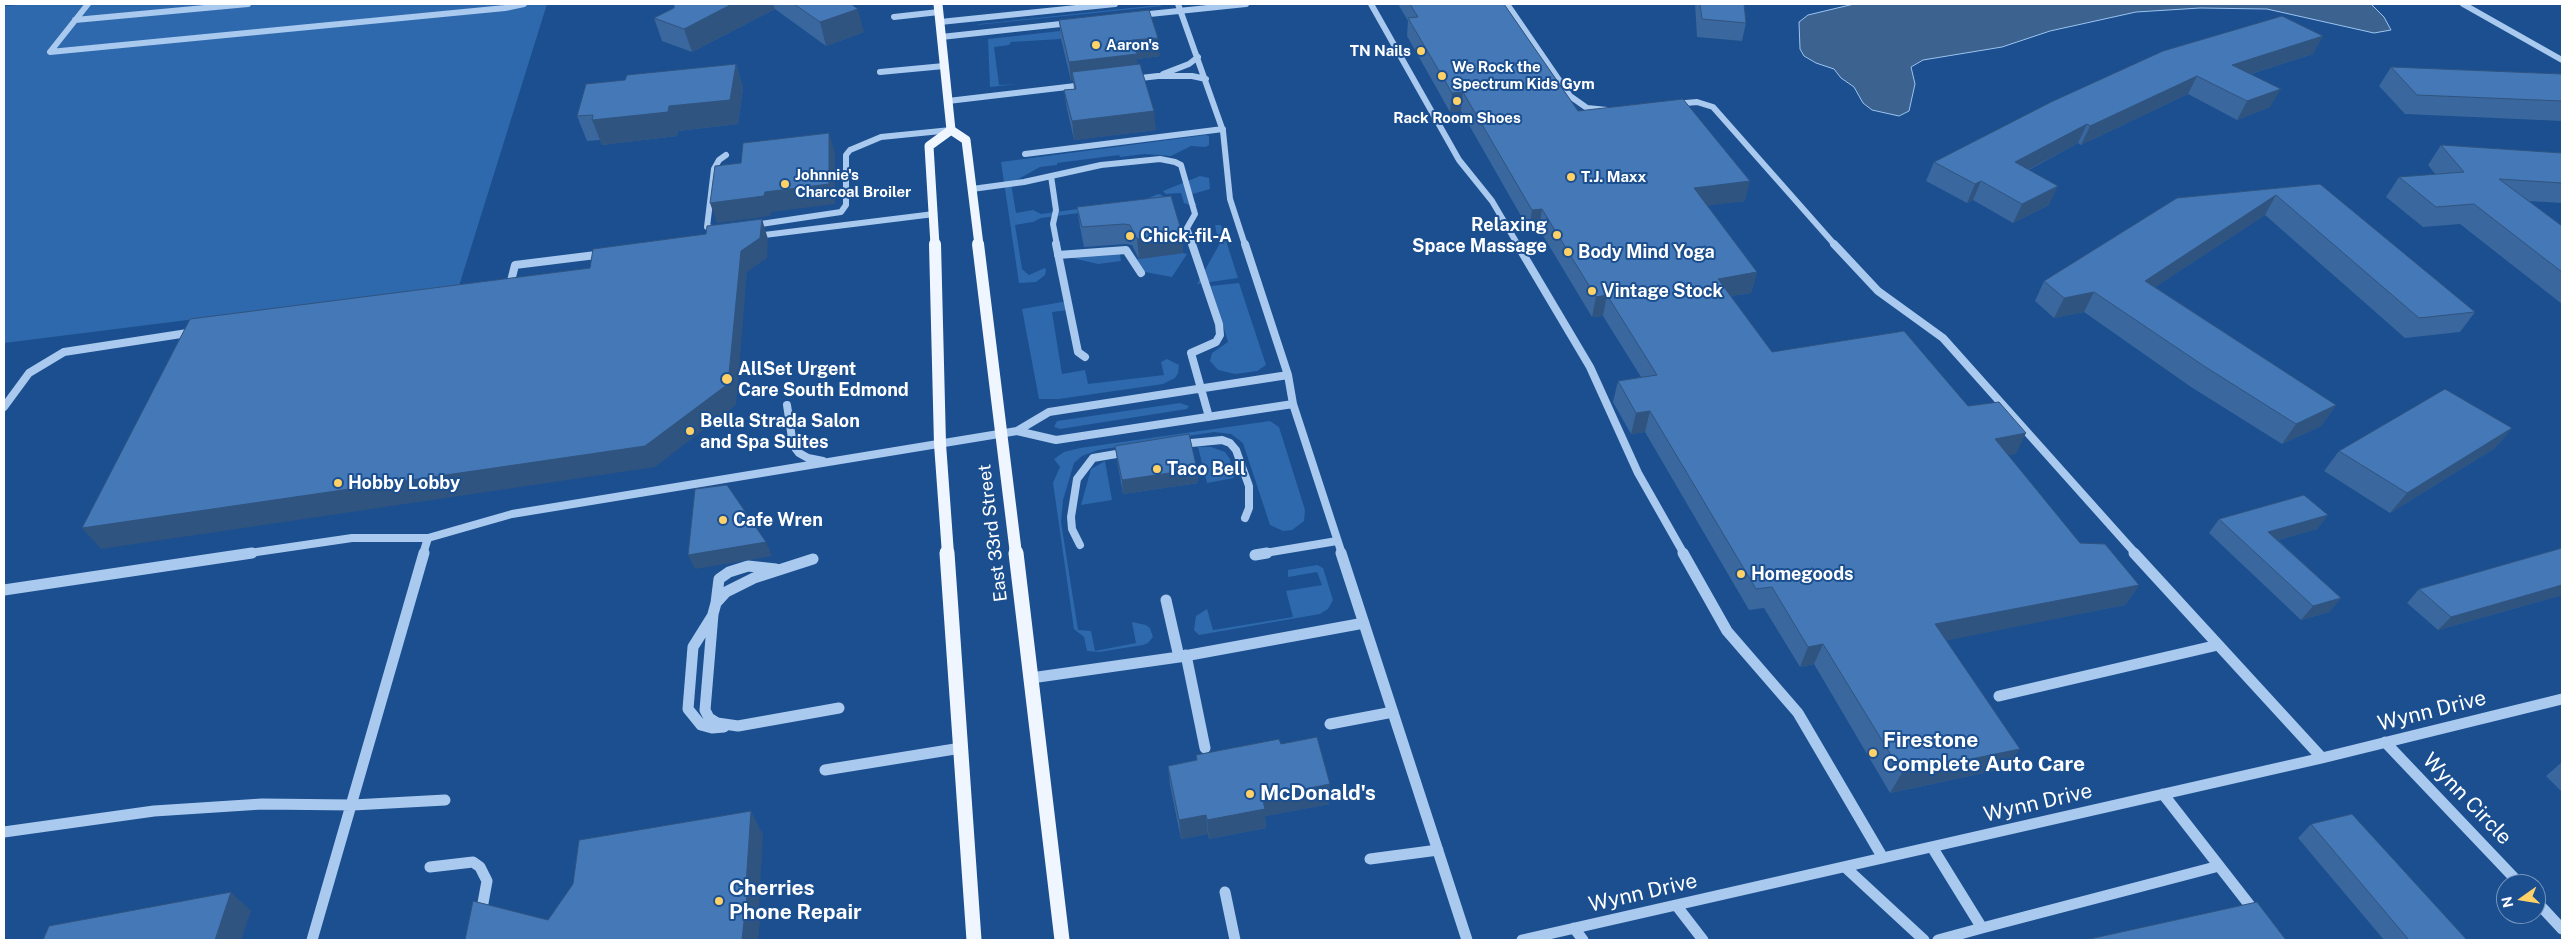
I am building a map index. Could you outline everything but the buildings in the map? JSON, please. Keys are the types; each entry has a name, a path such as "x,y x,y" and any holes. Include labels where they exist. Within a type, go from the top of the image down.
{"main road":[{"path":"939,13 951,130 929,146 934,214 940,444 974,940"},
{"name":"East 33rd Street","path":"951,130 966,140 1062,940"}],"street":[{"path":"88,4 50,52 524,4"},
{"path":"75,20 248,4"},
{"path":"939,13 1114,4"},
{"path":"1132,16 1179,7 1246,4"},
{"path":"1371,4 1459,160 1492,201 1590,367 1638,473 1727,631 1798,713 1883,858"},
{"path":"1507,4 1570,96 1587,108 1603,110 1621,109"},
{"path":"2463,4 2562,60"},
{"path":"1179,7 1223,129 1230,199 1288,375 1293,404 1468,940"},
{"path":"941,37 1075,22"},
{"path":"1120,80 1158,76 1189,64 1198,58"},
{"path":"880,72 944,66"},
{"path":"948,101 1092,84"},
{"path":"1666,105 1697,102 1713,107 1805,213 1878,291 1943,338 2096,511 2322,758"},
{"path":"1025,154 1223,129"},
{"path":"748,225 841,212 846,205 846,155 850,150 880,138 951,130"},
{"path":"726,155 719,160 714,169 707,222 710,229 729,228"},
{"path":"972,189 1051,176 1101,165 1160,159 1171,160 1181,165 1195,214 1187,228 1219,324 1220,335 1216,342 1191,353 1209,417"},
{"path":"744,238 934,214"},
{"path":"1085,357 1078,352 1058,255 1126,250 1141,273"},
{"path":"499,290 509,289 515,265 612,254"},
{"path":"4,407 29,373 64,352 85,347 204,330"},
{"path":"1017,431 1049,412 1288,375"},
{"path":"787,404 793,445 799,453 808,458 828,462"},
{"path":"4,590 352,538 428,538 512,514 1002,433 1017,431 1056,440 1293,404"},
{"path":"1171,445 1212,440 1230,443 1236,450 1248,486 1249,508 1245,518"},
{"path":"1080,545 1072,529 1071,517 1077,479 1082,470 1093,458 1142,450"},
{"path":"1256,555 1337,541"},
{"path":"716,603 726,592 779,569 813,558"},
{"path":"738,726 717,723 709,718 705,710 713,614 719,579 729,572 748,566 779,569"},
{"path":"1166,600 1205,748"},
{"path":"713,614 693,647 688,709 702,725 712,728 738,726 839,708"},
{"path":"1031,678 1182,656 1364,623"},
{"path":"1999,696 2218,645"},
{"name":"Wynn Drive","path":"1522,940 2322,758 2562,699"},
{"path":"1330,724 1393,712"},
{"name":"Wynn Circle","path":"2385,742 2510,874"},
{"path":"825,770 961,748"},
{"path":"2163,794 2265,925"},
{"path":"4,832 154,810 262,804 352,805 445,800"},
{"path":"1932,847 1982,928"},
{"path":"1370,860 1438,850"},
{"path":"430,867 473,862 480,867 487,880 480,924"},
{"path":"1938,940 2219,866"},
{"path":"1845,867 1924,940"},
{"path":"1676,905 1703,940"},
{"path":"2546,912 2562,929"},
{"path":"1574,928 1583,940"}],"lane":[{"path":"894,17 939,13"},
{"path":"1158,76 1192,76 1206,79"},
{"path":"1051,176 1056,210 1054,224 1058,255"},
{"path":"312,940 428,538"},
{"path":"1225,892 1235,940"}],"shaded area":[{"path":"32,4 547,4 459,286 4,343 4,6"},
{"path":"1854,4 2371,4 2384,17 2391,30 2374,33 2267,9 2200,8 2136,12 2050,31 2002,47 1923,60 1911,67 1915,84 1909,111 1899,116 1872,110 1863,103 1854,87 1841,78 1834,69 1816,63 1804,56 1800,49 1799,22 1808,15"},
{"path":"1163,6 976,25 979,24"},
{"path":"1150,21 1061,39 1011,42 1009,45 994,47 999,85 1017,84 990,87 988,39"},
{"path":"1209,136 1209,145 1206,147 1191,146 1171,156 1144,154 1120,157 1119,155 1057,163 1057,165 1040,167 1011,183 1016,213 1033,210 1041,214 1144,200 1158,194 1162,195 1164,202 1041,218 1033,222 1015,225 1022,269 1029,275 1045,268 1046,271 1045,275 1036,282 1019,283 1001,162"},
{"path":"1200,176 1209,178 1210,189 1189,195 1197,205 1192,206 1184,203 1181,193 1166,194 1163,191"},
{"path":"1215,225 1221,225 1238,278 1197,284 1219,245"},
{"path":"1119,250 1121,261 1098,264 1068,257"},
{"path":"1187,254 1172,277 1134,270 1132,260"},
{"path":"1239,283 1266,365 1257,371 1235,374 1218,370 1210,361 1212,353 1228,342 1211,286"},
{"path":"1062,302 1071,303 1073,307 1068,310 1052,312 1062,374 1085,370 1088,384 1164,375 1161,362 1167,359 1179,365 1175,378 1163,384 1059,399 1039,399 1022,309"},
{"path":"1180,403 1189,406 1187,409 1060,429 1054,427 1057,421"},
{"path":"1270,421 1279,427 1305,510 1304,521 1292,530 1283,531 1270,525 1243,443 1231,434 1214,432 1098,450 1082,456 1074,463 1063,500 1061,522 1078,630 1091,631 1095,651 1136,643 1132,622 1146,625 1150,628 1153,637 1148,643 1143,645 1099,652 1087,651 1084,637 1074,629 1053,483 1060,467 1054,459 1064,452 1080,448"},
{"path":"1198,447 1211,447 1225,452 1230,459 1234,478 1207,483"},
{"path":"1105,461 1112,500 1081,505 1091,469"},
{"path":"1317,565 1323,568 1333,600 1328,609 1320,614 1199,635 1194,630 1196,616 1207,609 1213,630 1293,617 1286,591 1322,585 1317,572 1288,577 1288,570"}],"place":[{"name":"Aaron's","path":"1096,45"},
{"name":"TN Nails","path":"1421,51"},
{"name":"We Rock the Spectrum Kids Gym","path":"1442,76"},
{"name":"Rack Room Shoes","path":"1457,101"},
{"name":"T.J. Maxx","path":"1571,177"},
{"name":"Johnnie's Charcoal Broiler","path":"785,184"},
{"name":"Relaxing Space Massage","path":"1557,235"},
{"name":"Chick-fil-A","path":"1130,236"},
{"name":"Body Mind Yoga","path":"1568,252"},
{"name":"Vintage Stock","path":"1592,291"},
{"name":"AllSet Urgent Care South Edmond","path":"727,379"},
{"name":"Bella Strada Salon and Spa Suites","path":"690,431"},
{"name":"Taco Bell","path":"1157,469"},
{"name":"Hobby Lobby","path":"338,483"},
{"name":"Cafe Wren","path":"723,520"},
{"name":"Homegoods","path":"1741,574"},
{"name":"Firestone Complete Auto Care","path":"1873,753"},
{"name":"McDonald's","path":"1250,794"},
{"name":"Cherries Phone Repair","path":"719,901"}]}
